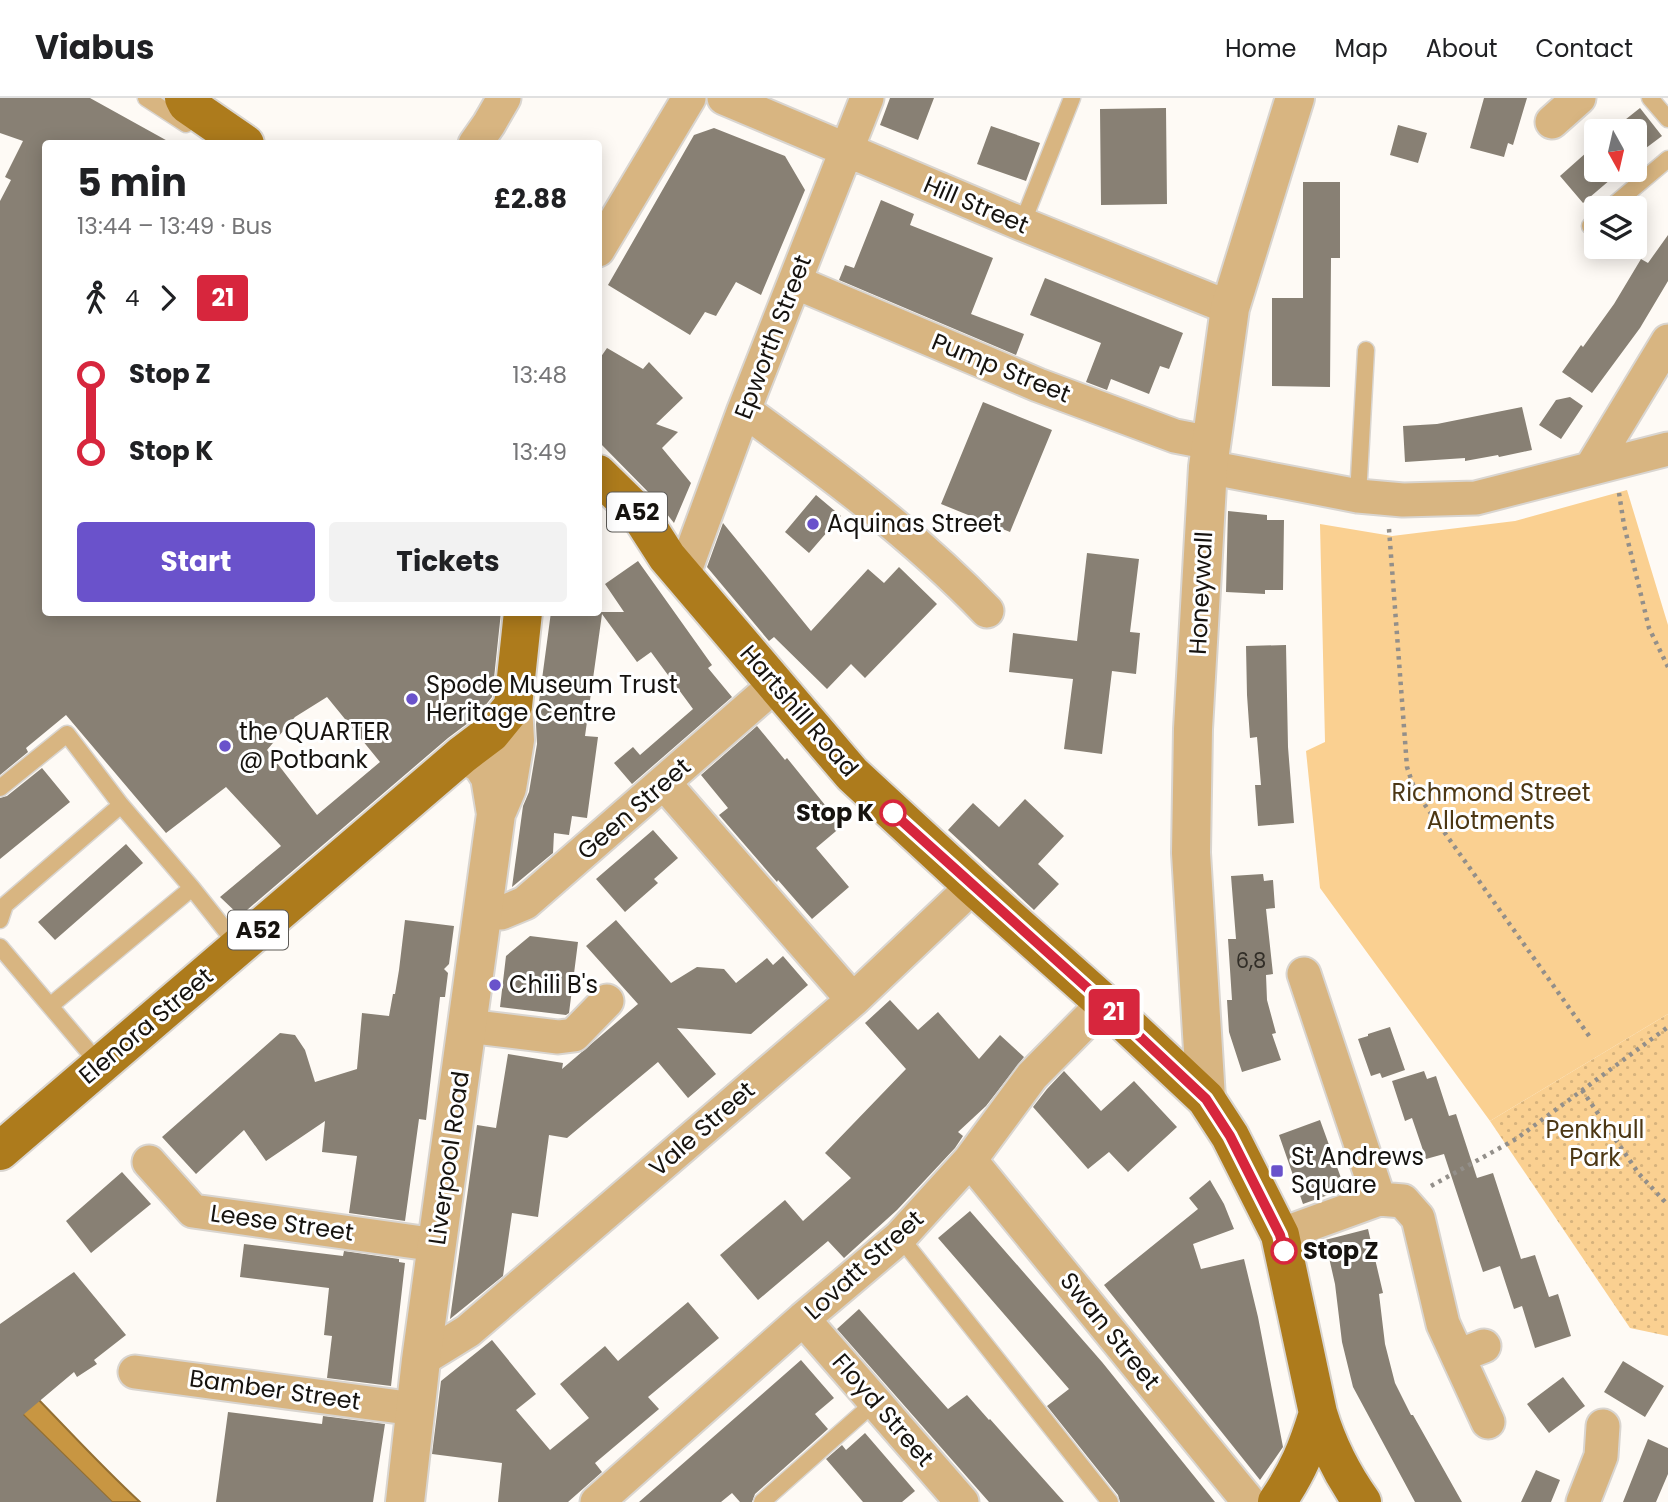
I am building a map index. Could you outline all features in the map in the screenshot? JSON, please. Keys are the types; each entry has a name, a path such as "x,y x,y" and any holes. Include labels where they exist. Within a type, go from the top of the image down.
{"main road":[{"path":"187,109 239,140"},
{"name":"Hartshill Road","path":"602,478 639,515 675,567 852,774 1206,1099 1230,1136 1280,1235 1326,1440 1362,1502"},
{"name":"Hartshill Road","path":"602,511 675,567"},
{"name":"Liverpool Road","path":"513,706 523,616"},
{"name":"Elenora Street","path":"0,1152 491,733 513,706"},
{"path":"1277,1502 1303,1458 1318,1413"}],"street":[{"path":"478,140 504,98"},
{"path":"602,243 689,98"},
{"name":"Hill Street","path":"724,98 1022,224 1230,308"},
{"name":"Epworth Street","path":"675,567 744,410 867,98"},
{"name":"Honeywall","path":"1206,1099 1191,852 1193,729 1210,455 1230,308 1295,98"},
{"path":"1552,121 1579,98"},
{"name":"Pump Street","path":"795,282 1038,385 1175,436 1210,455 1373,498 1476,498 1668,449"},
{"path":"1602,465 1668,341"},
{"path":"744,410 884,515 987,611"},
{"name":"Geen Street","path":"482,911 501,913 526,903 775,685"},
{"name":"Liverpool Road","path":"405,1502 421,1360 496,814 507,788 515,740 513,706"},
{"name":"Liverpool Road","path":"462,755 481,763 490,777 496,814"},
{"path":"664,783 853,1000"},
{"name":"Vale Street","path":"421,1360 468,1331 853,1000 973,886"},
{"path":"1304,974 1391,1200 1418,1218 1443,1324 1471,1351 1488,1422"},
{"path":"467,1026 558,1037 573,1035 607,1002"},
{"name":"Lovatt Street","path":"605,1499 803,1319 900,1237 970,1160 1031,1076 1104,1003"},
{"name":"Swan Street","path":"970,1160 1249,1502"},
{"name":"Leese Street","path":"149,1161 193,1211 437,1245"},
{"path":"1280,1235 1391,1200"},
{"name":"Floyd Street","path":"803,1319 875,1402 951,1498"},
{"name":"Bamber Street","path":"135,1372 415,1409"},
{"path":"1583,1502 1601,1456 1603,1426"}],"lane":[{"path":"146,98 187,109"},
{"path":"1022,224 1072,98"},
{"path":"1650,98 1668,119"},
{"path":"1624,196 1668,159"},
{"path":"1366,350 1373,498"},
{"path":"0,788 67,734 121,805 239,947"},
{"path":"2,908 121,805"},
{"path":"50,1006 192,888"},
{"path":"0,947 100,1065"},
{"path":"900,1237 1110,1502"},
{"path":"762,1502 875,1402"}],"path":[{"path":"1602,465 1624,524 1649,628 1668,667"},
{"path":"1373,498 1407,766 1415,791 1592,1040"},
{"path":"1391,1200 1516,1139 1668,1027"},
{"path":"1582,1090 1639,1174 1668,1205"}],"green space":[{"name":"Richmond Street Allotments","path":"1627,490 1668,625 1668,1014 1490,1121 1320,888 1306,751 1325,742 1320,524 1392,536 1515,521"},
{"name":"Penkhull Park","path":"1668,1014 1668,1336 1630,1328 1490,1121"}],"shaded area":[{"path":"0,1361 140,1502 112,1502 0,1392"}],"building":[{"path":"0,98 90,98 166,140 42,140 42,616 501,616 492,697 476,717 240,916 220,897 281,846 226,787 166,833 66,715 26,748 28,752 0,775 0,201 11,180 5,177 23,141 0,133","holes":["327,697 380,762 317,815 267,750 295,717"]},
{"path":"890,98 934,98 918,140 880,125"},
{"path":"1484,98 1527,98 1513,145 1508,143 1504,157 1470,148"},
{"path":"1166,108 1167,204 1101,205 1100,109"},
{"path":"1640,108 1662,136 1647,147 1647,119 1626,119"},
{"path":"1398,125 1427,133 1418,163 1390,155"},
{"path":"991,126 1040,143 1026,181 977,164"},
{"path":"714,128 785,156 805,190 761,295 736,282 716,316 705,312 690,335 608,285 694,135"},
{"path":"1584,155 1584,182 1608,182 1591,196 1584,196 1583,203 1560,176"},
{"path":"1303,182 1340,182 1340,258 1331,258 1330,387 1272,386 1272,298 1303,298"},
{"path":"881,200 914,214 910,225 993,258 971,314 1024,334 1016,355 839,280 845,265 854,268"},
{"path":"1668,235 1668,281 1640,328 1592,393 1562,372 1614,304 1641,259 1648,263"},
{"path":"1045,278 1183,333 1169,369 1160,366 1149,394 1111,379 1107,390 1086,382 1101,343 1030,315"},
{"path":"607,348 643,369 649,362 683,398 656,424 678,432 662,448 691,483 674,523 655,499 602,445 602,355"},
{"path":"1570,397 1583,406 1561,439 1539,425 1556,400"},
{"path":"983,402 1052,430 1010,532 941,504"},
{"path":"1522,407 1532,450 1465,461 1465,458 1405,462 1403,426 1437,424"},
{"name":"Aquinas Street","path":"816,495 841,516 809,553 785,532"},
{"path":"1228,511 1267,515 1267,520 1284,520 1283,590 1265,590 1265,594 1226,592"},
{"path":"723,523 811,631 868,569 884,583 899,567 937,604 865,678 851,664 827,689 774,637 769,641 707,567"},
{"path":"1087,553 1139,559 1130,632 1140,633 1136,674 1112,671 1102,754 1064,749 1073,679 1009,672 1013,633 1077,641"},
{"path":"638,561 712,665 708,668 732,697 632,784 614,763 633,747 640,755 693,709 651,652 637,662 602,614 624,612 605,584"},
{"path":"550,616 602,616 585,736 598,737 587,818 572,816 569,835 554,833 553,853 512,887 523,806 529,792 537,744 536,724"},
{"path":"1286,645 1288,747 1294,823 1258,826 1255,785 1261,785 1257,737 1250,738 1246,646"},
{"path":"757,726 785,760 787,758 842,826 816,848 849,887 812,919 719,815 728,808 701,775"},
{"path":"42,768 70,802 0,859 0,798 7,796"},
{"path":"1025,799 1064,836 1038,864 1059,884 1034,910 948,830 973,803 999,827"},
{"path":"653,830 678,858 654,879 658,883 625,912 596,879"},
{"path":"126,844 143,863 55,940 38,922"},
{"path":"1263,874 1264,881 1273,880 1275,908 1266,909 1273,974 1266,975 1267,1000 1276,1033 1272,1034 1281,1060 1242,1072 1229,1032 1227,1000 1232,1000 1228,939 1236,939 1231,876"},
{"path":"405,920 454,926 449,964 444,969 448,973 445,997 440,997 426,1120 419,1119 405,1221 349,1213 357,1156 322,1152 325,1121 266,1161 244,1130 196,1174 162,1137 280,1033 295,1035 305,1050 315,1082 357,1069 362,1013 389,1016 399,970"},
{"path":"616,920 671,983 697,967 724,969 736,983 767,958 773,965 783,956 808,985 751,1034 677,1028 716,1074 688,1098 658,1062 567,1138 549,1135 538,1217 512,1213 503,1276 450,1319 477,1125 496,1128 508,1054 563,1063 562,1069 638,1004 586,946"},
{"path":"530,936 578,942 569,1013 566,1015 500,1007 506,956"},
{"path":"890,1000 918,1030 938,1012 979,1059 1000,1035 1024,1057 986,1106 958,1132 963,1136 955,1148 897,1210 844,1258 828,1241 758,1300 720,1255 785,1200 803,1221 851,1178 825,1153 906,1069 865,1023"},
{"path":"1390,1027 1405,1070 1382,1078 1380,1073 1371,1076 1358,1039"},
{"path":"1064,1071 1101,1111 1134,1081 1177,1127 1128,1172 1109,1152 1088,1169 1033,1107"},
{"path":"1424,1071 1427,1079 1436,1076 1449,1116 1456,1114 1477,1178 1493,1173 1521,1259 1535,1255 1549,1297 1558,1294 1571,1336 1535,1348 1522,1306 1514,1309 1500,1266 1483,1272 1444,1154 1426,1159 1412,1118 1405,1121 1392,1081"},
{"path":"1320,1120 1345,1189 1303,1204 1279,1135"},
{"path":"122,1172 151,1204 91,1253 66,1221"},
{"path":"1210,1180 1234,1229 1193,1244 1201,1269 1244,1259 1283,1447 1260,1480 1104,1285 1198,1209 1189,1198"},
{"path":"970,1211 1102,1362 1215,1502 1120,1502 1118,1495 1047,1406 1069,1389 938,1238"},
{"path":"1368,1229 1383,1293 1379,1294 1385,1344 1395,1383 1462,1502 1415,1502 1353,1387 1342,1342 1335,1284 1325,1240"},
{"path":"244,1244 343,1256 344,1251 399,1259 399,1262 405,1263 391,1386 327,1378 332,1336 324,1335 329,1288 240,1277"},
{"path":"74,1272 126,1335 94,1360 97,1364 77,1377 74,1372 23,1415 112,1502 0,1502 0,1324"},
{"path":"688,1302 719,1338 648,1397 659,1409 595,1463 602,1472 568,1502 498,1502 502,1463 432,1454 441,1381 492,1340 536,1394 516,1410 550,1450 589,1418 560,1384 605,1346 618,1361"},
{"path":"859,1309 948,1409 967,1395 1064,1502 989,1502 837,1329"},
{"path":"801,1360 834,1398 815,1414 828,1429 755,1494 752,1502 740,1502 732,1493 721,1502 639,1502"},
{"path":"1623,1361 1664,1386 1645,1417 1604,1392"},
{"path":"1563,1377 1585,1406 1549,1433 1527,1404"},
{"path":"228,1412 322,1424 323,1416 385,1424 373,1502 216,1502"},
{"path":"865,1433 915,1491 902,1502 863,1502 826,1459 842,1445 846,1450"},
{"path":"1648,1439 1668,1448 1668,1474 1656,1502 1623,1502"},
{"path":"1536,1470 1560,1480 1551,1502 1521,1502"}],"bus line":[{"name":"21","path":"893,813 1206,1099 1230,1136 1280,1235 1284,1251"}],"place":[{"name":"Aquinas Street","path":"813,524"},
{"name":"Spode Museum Trust Heritage Centre","path":"412,699"},
{"name":"the QUARTER @ Potbank","path":"225,746"},
{"name":"Stop K","path":"893,813"},
{"name":"Chili B's","path":"495,985"},
{"name":"St Andrews Square","path":"1277,1171"},
{"name":"Stop Z","path":"1284,1251"}]}
